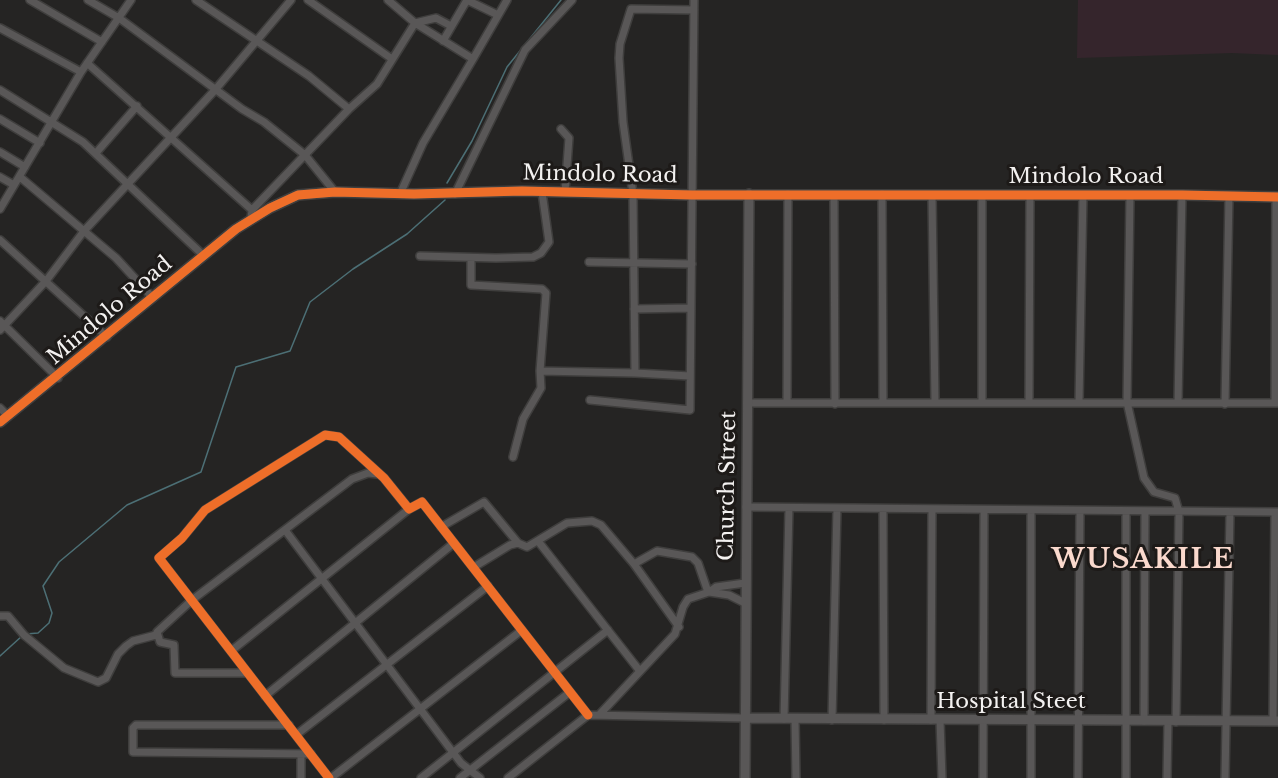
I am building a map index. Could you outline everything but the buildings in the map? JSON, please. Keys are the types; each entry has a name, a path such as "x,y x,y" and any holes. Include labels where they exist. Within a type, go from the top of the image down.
{"street":[{"path":"30,0 102,42"},
{"path":"88,0 119,18 215,90 264,122 305,155 336,192"},
{"path":"0,209 81,72 131,0"},
{"path":"196,0 309,76 349,110"},
{"path":"58,378 1,325 46,281 84,231 215,90 291,0"},
{"path":"308,0 392,59"},
{"path":"388,0 415,23 473,59"},
{"path":"443,41 467,0 498,15"},
{"path":"400,194 423,143 507,0"},
{"path":"454,194 525,50 572,0"},
{"path":"590,400 689,412 694,0"},
{"path":"635,373 633,194 623,122 619,58 628,13 631,9 694,10"},
{"path":"87,63 137,106 252,214 305,155 377,84 415,23 436,18 451,26"},
{"path":"0,28 81,72"},
{"path":"0,90 53,121 96,153 204,256"},
{"path":"96,153 137,106"},
{"path":"0,119 40,143"},
{"path":"561,129 569,138 565,192"},
{"path":"0,152 25,167"},
{"path":"0,177 14,186"},
{"path":"20,177 121,263 153,298"},
{"name":"Mindolo Road","path":"4,419 58,378 252,214 298,195 336,192 454,194 565,192 692,195 1277,197"},
{"path":"420,256 533,257 541,254 549,242 542,192"},
{"name":"Church Street","path":"745,778 749,194"},
{"path":"787,403 788,194"},
{"path":"882,194 883,404"},
{"path":"834,195 835,404"},
{"path":"932,195 935,401"},
{"path":"1079,402 1083,195"},
{"path":"1130,195 1127,402 1144,478 1154,492 1175,498 1179,512 1172,722 1167,778"},
{"path":"1178,403 1182,195"},
{"path":"982,196 982,402"},
{"path":"1029,402 1030,196"},
{"path":"1225,404 1229,196"},
{"path":"747,403 883,404 935,401 1276,403 1277,197"},
{"path":"0,240 107,337"},
{"path":"471,258 471,285 542,289 546,293 540,371 541,388 522,419 513,457"},
{"path":"589,262 692,264"},
{"path":"634,309 691,309"},
{"path":"540,371 690,376"},
{"path":"0,408 4,419"},
{"path":"409,509 378,474 339,437 325,435 236,488 205,510 182,538 160,557 330,778 522,630"},
{"path":"0,616 8,616 24,634 64,668 98,682 106,678 118,654 126,645 156,635 160,627 192,600 352,479 368,473 378,474"},
{"path":"231,651 421,501 588,715"},
{"path":"441,527 483,502 518,543 527,547 567,523 592,521 601,525 634,564 679,627"},
{"path":"746,507 1277,512 1276,721"},
{"path":"784,719 789,508"},
{"path":"832,720 837,508"},
{"path":"883,510 884,720"},
{"path":"932,510 936,720 942,778"},
{"path":"983,778 984,511"},
{"path":"1031,511 1031,778"},
{"path":"1078,778 1080,511"},
{"path":"1126,511 1126,778"},
{"path":"1144,721 1145,511"},
{"path":"1225,778 1230,512"},
{"path":"285,530 454,751 469,770 480,778"},
{"path":"538,541 639,670"},
{"path":"265,696 454,543"},
{"path":"474,567 498,550 518,543"},
{"path":"634,564 657,551 692,557 698,563 708,592"},
{"path":"600,714 679,627 684,603 720,586 745,583"},
{"path":"296,735 488,586"},
{"path":"708,592 729,595 745,603"},
{"path":"421,778 608,630"},
{"path":"156,635 160,642 174,645 175,673 248,673"},
{"path":"460,778 570,692"},
{"path":"508,778 517,775 588,715 744,718"},
{"name":"Hospital Steet","path":"744,718 1276,721"},
{"path":"795,719 796,778"},
{"path":"289,725 136,725 133,728 133,752 311,754"},
{"path":"301,754 302,778"}],"shaded area":[{"path":"1078,0 1278,0 1278,55 1232,53 1077,58"}],"waterway":[{"path":"447,183 472,141 507,67 561,0"},
{"path":"26,634 38,633 49,623 52,613 43,586 59,562 127,505 201,472 236,367 290,351 310,302 353,269 407,234 445,200"},
{"path":"0,656 22,636"}],"cycle path":[{"path":"0,422 236,229 270,208 298,195 335,192 414,194 522,191 692,195 1278,197"},
{"path":"329,778 159,558 182,538 205,510 325,435 339,437 384,478 409,509 422,502 588,715"}],"district":[{"name":"WUSAKILE","path":"1143,560"}]}
